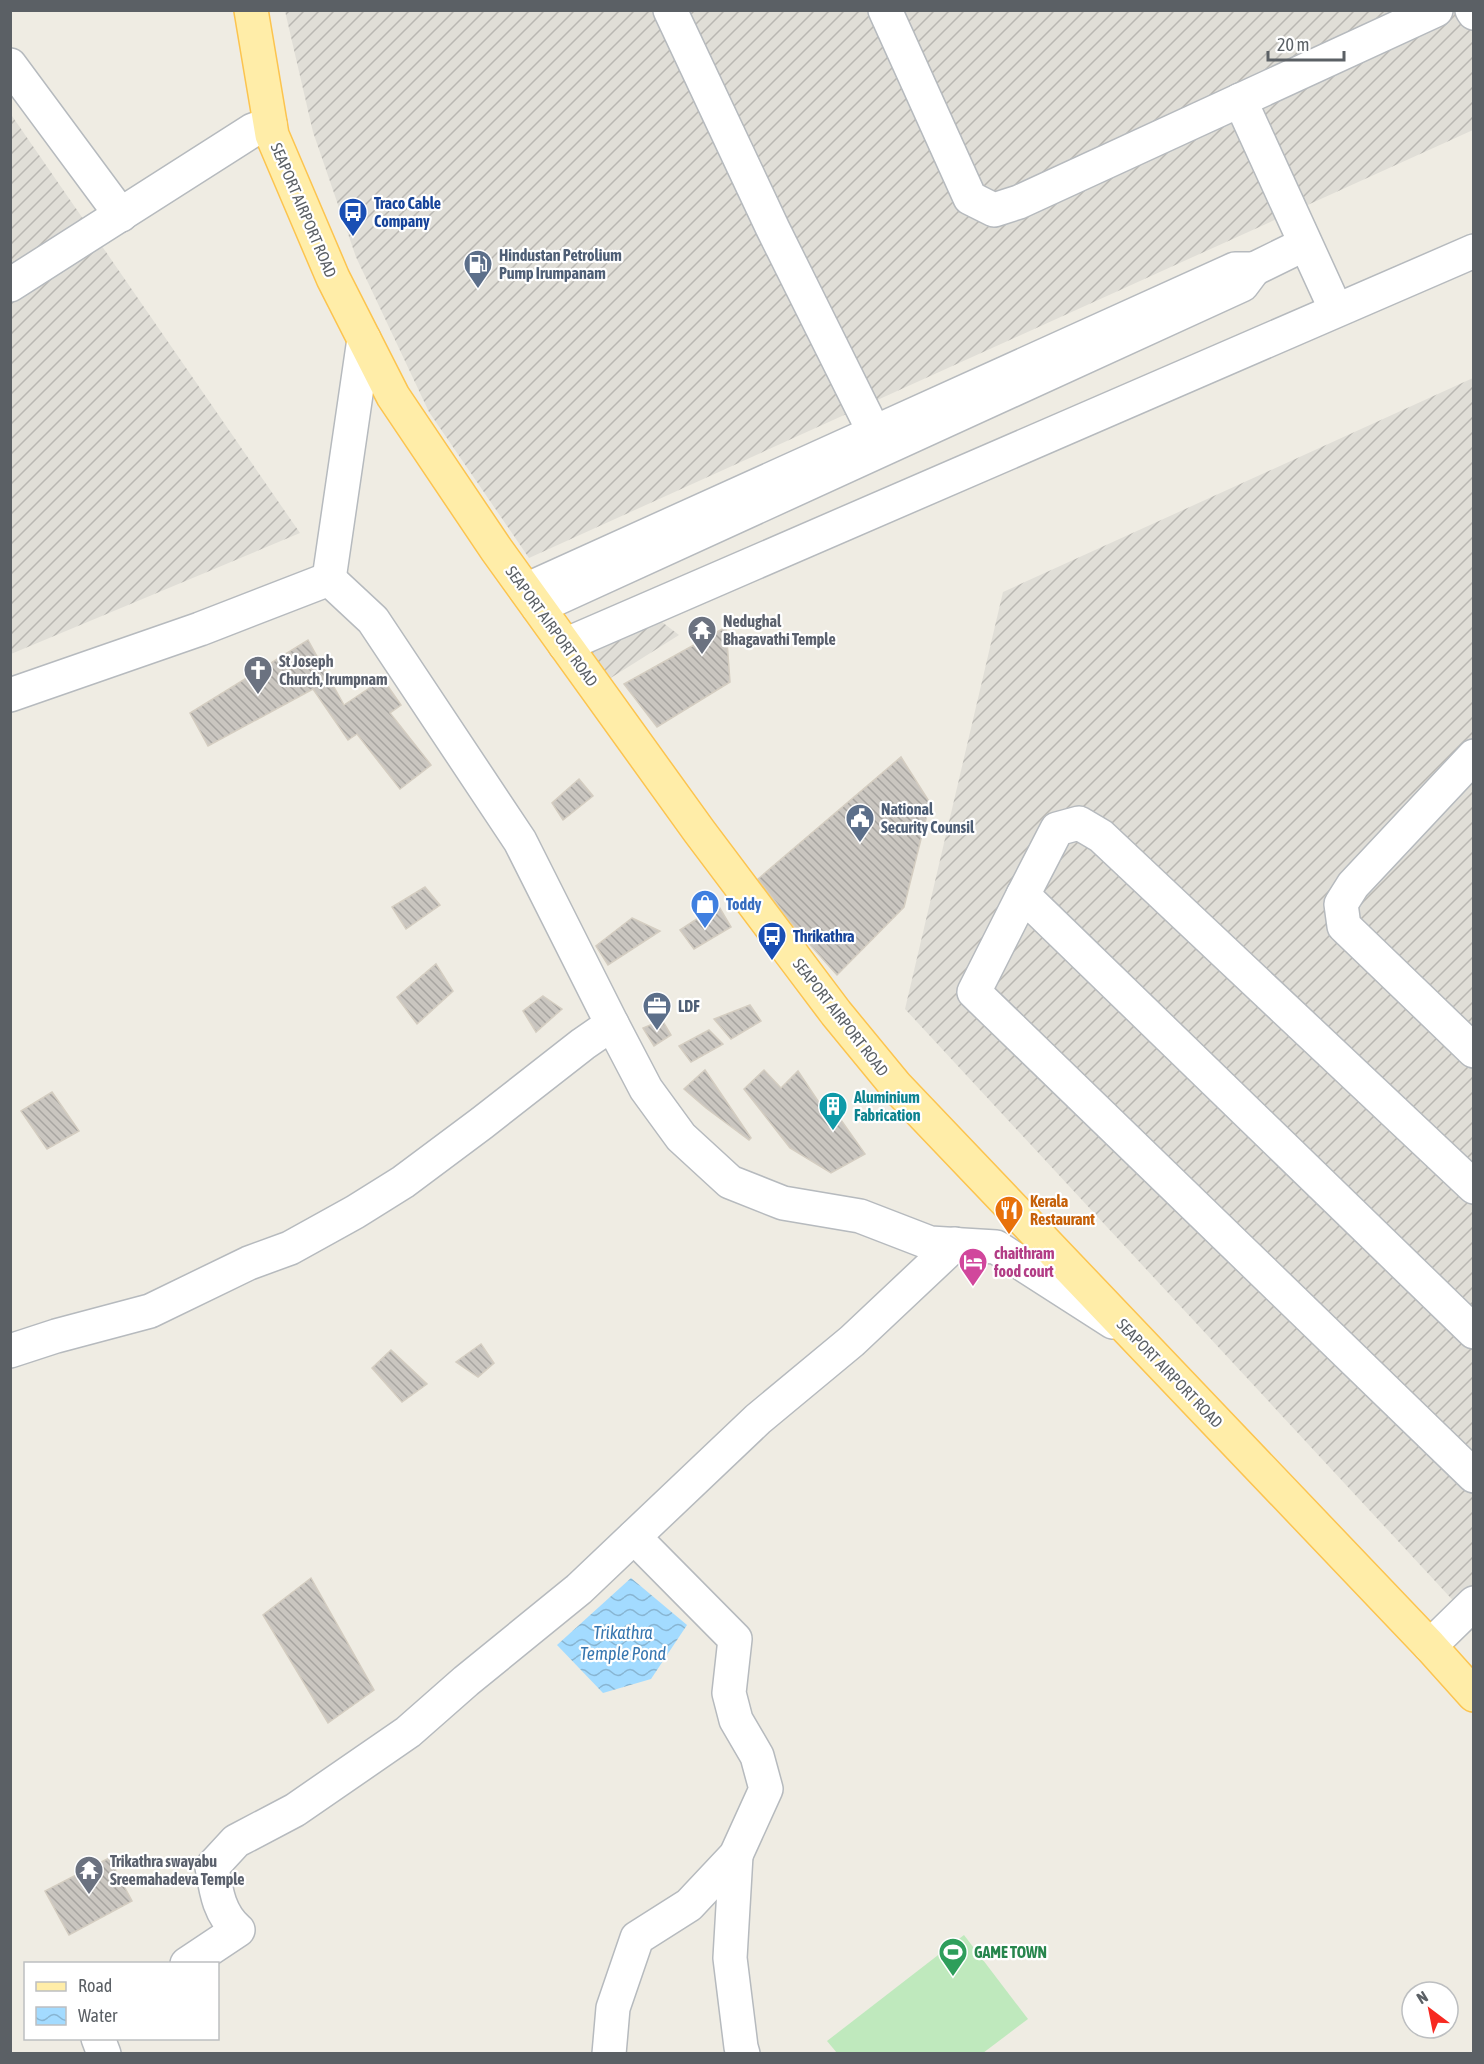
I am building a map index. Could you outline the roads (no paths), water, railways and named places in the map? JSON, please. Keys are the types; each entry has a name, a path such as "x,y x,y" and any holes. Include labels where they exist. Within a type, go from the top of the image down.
{"main road":[{"name":"SEAPORT AIRPORT ROAD","path":"251,10 272,135 333,278 393,396 532,599 699,831 836,1014 896,1086 1430,1646 1473,1695"}],"street":[{"path":"670,10 773,229 874,432"},
{"path":"885,10 970,198 994,210 1019,202 1436,10"},
{"path":"10,65 121,215"},
{"path":"1240,100 1336,310"},
{"path":"10,285 254,130 270,124"},
{"path":"845,456 874,432 1235,269 1254,269 1305,244"},
{"path":"565,645 1473,251"},
{"path":"532,599 845,456 1242,285 1254,269"},
{"path":"329,579 364,339"},
{"path":"10,695 200,629 329,579"},
{"path":"329,579 373,620 520,841 646,1089 681,1137 730,1182 783,1203 860,1216 930,1243 996,1247 1137,1338"},
{"path":"1473,756 1353,885 1341,904 1344,926 1473,1051"},
{"path":"1473,1187 1101,836 1079,823 1057,829 974,992 1473,1476"},
{"path":"1023,895 1473,1332"},
{"path":"10,1351 150,1311 249,1263 290,1248 403,1182 612,1024"},
{"path":"190,1962 238,1930 229,1923 219,1904 212,1867 236,1841 295,1810 408,1732 466,1681 579,1589 758,1419 852,1341 955,1244"},
{"path":"609,2054 613,2008 637,1938 689,1905 736,1855 766,1789 757,1756 736,1720 729,1693 735,1639 634,1537"},
{"path":"1430,1646 1473,1603"},
{"path":"736,1855 730,1958 743,2054"},
{"path":"689,1905 732,1931"}],"water":[{"name":"Trikathra Temple Pond","path":"631,1578 687,1625 651,1679 603,1693 557,1645"}],"place":[{"name":"Traco Cable Company","path":"353,238"},
{"name":"Hindustan Petrolium Pump Irumpanam","path":"478,290"},
{"name":"Nedughal Bhagavathi Temple","path":"702,656"},
{"name":"St Joseph Church, Irumpnam","path":"258,696"},
{"name":"National Security Counsil","path":"860,844"},
{"name":"Toddy","path":"705,930"},
{"name":"Thrikathra","path":"772,962"},
{"name":"LDF","path":"657,1032"},
{"name":"Aluminium Fabrication","path":"833,1132"},
{"name":"Kerala Restaurant","path":"1009,1236"},
{"name":"chaithram food court","path":"973,1288"},
{"name":"Trikathra swayabu Sreemahadeva Temple","path":"89,1896"},
{"name":"GAME TOWN","path":"953,1978"}]}
